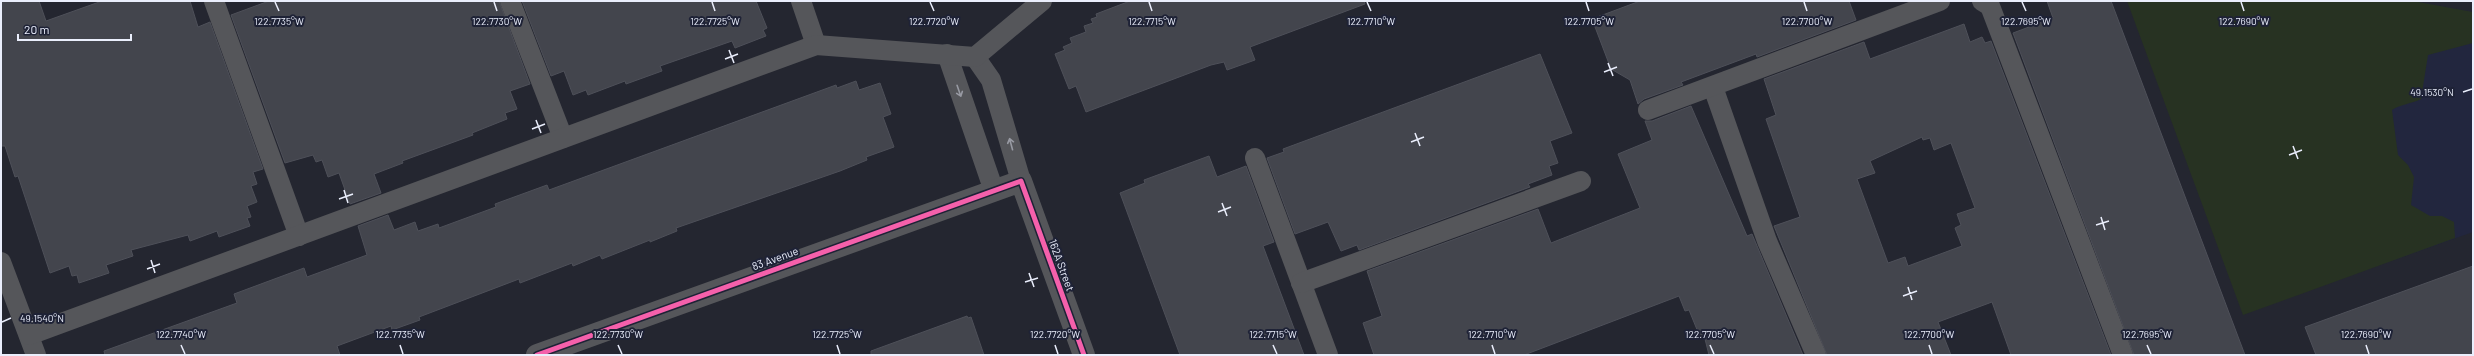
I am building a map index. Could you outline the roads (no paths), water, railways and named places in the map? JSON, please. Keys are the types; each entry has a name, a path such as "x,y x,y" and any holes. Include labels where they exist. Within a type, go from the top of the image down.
{"street":[{"name":"83 Avenue","path":"539,354 1021,181"},
{"name":"162A Street","path":"1021,181 1084,355"}],"lane":[{"path":"214,1 299,236"},
{"path":"510,1 563,138"},
{"path":"801,1 816,45"},
{"path":"29,335 816,45 975,57 1042,1"},
{"path":"1648,110 1940,1"},
{"path":"1991,3 2123,355"},
{"path":"947,54 994,191"},
{"path":"975,57 991,80 1021,181"},
{"path":"1713,87 1768,241 1816,355"},
{"path":"1255,158 1328,355"},
{"path":"1301,283 1581,181"},
{"path":"1,262 36,355"}]}
